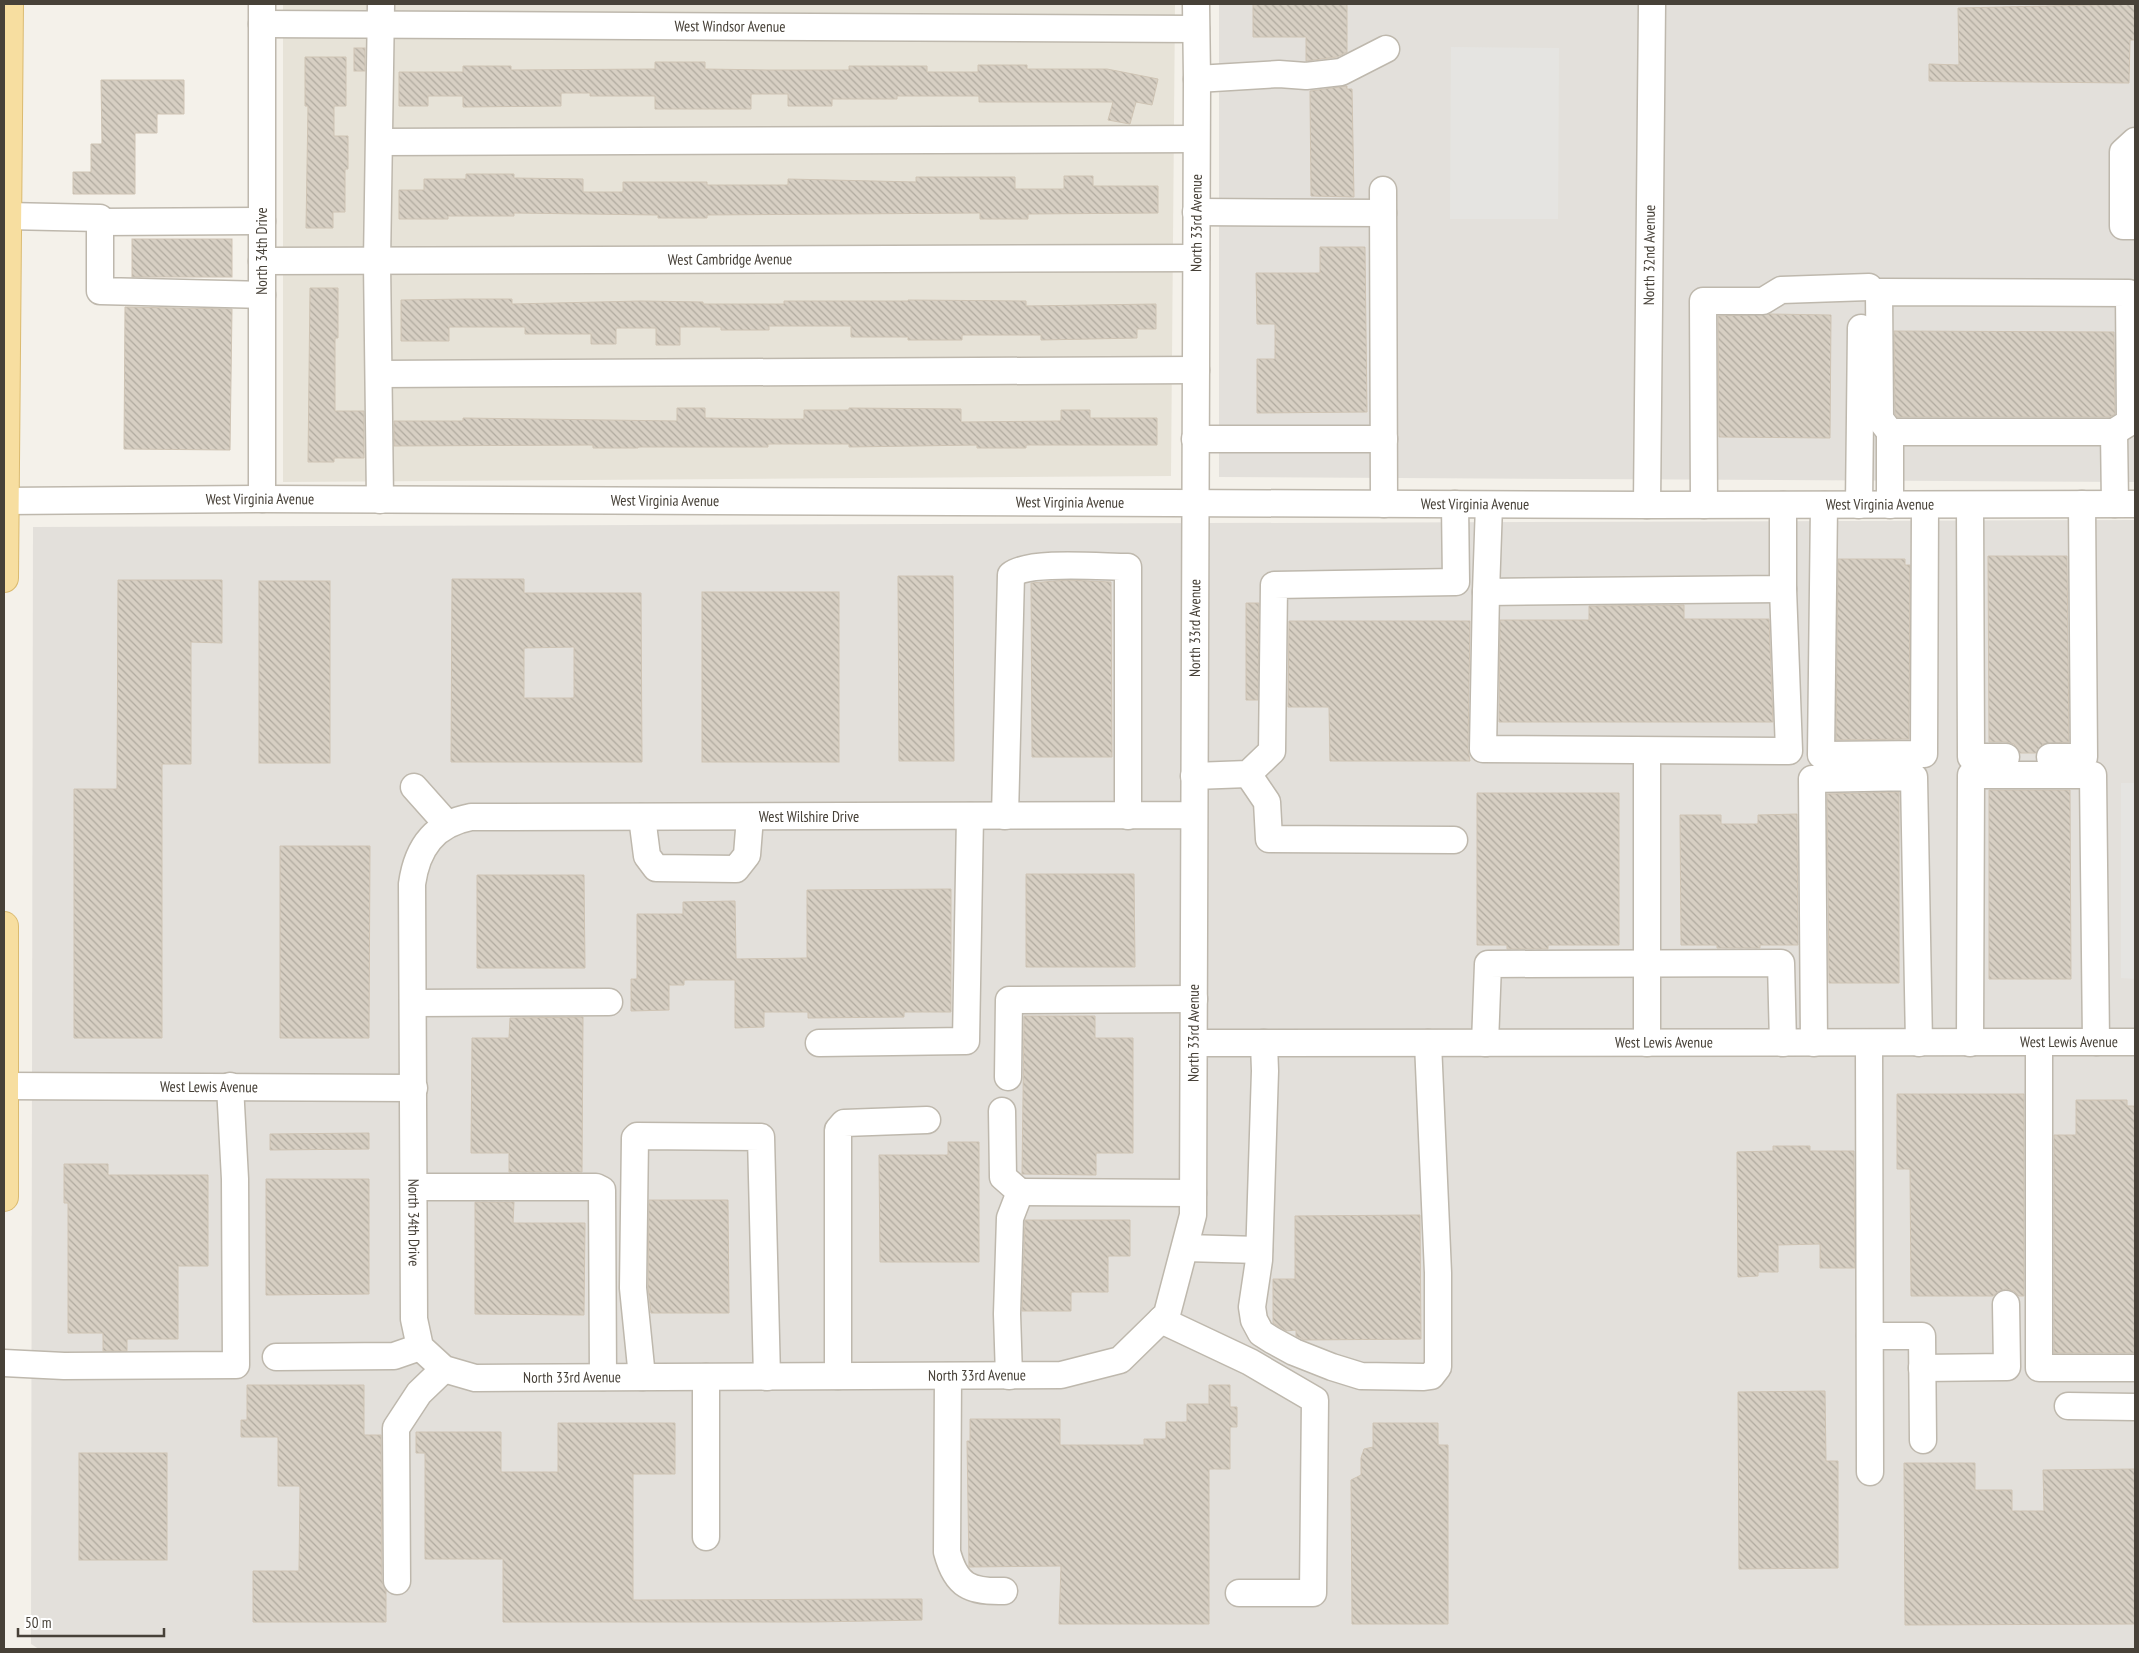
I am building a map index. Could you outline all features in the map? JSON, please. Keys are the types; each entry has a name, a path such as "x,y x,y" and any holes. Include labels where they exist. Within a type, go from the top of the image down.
{"main road":[{"path":"4,578 9,4"},
{"path":"4,926 4,1197"}],"street":[{"name":"North 32nd Avenue","path":"1648,505 1652,4"},
{"name":"West Windsor Avenue","path":"262,14 1196,16"},
{"name":"North 34th Drive","path":"262,14 262,499"},
{"path":"380,500 380,374 377,262 381,14"},
{"name":"North 33rd Avenue","path":"444,1369 475,1378 1061,1375 1120,1360 1167,1314 1193,1215 1196,16"},
{"path":"1197,79 1279,74 1306,76 1341,72 1386,49"},
{"path":"380,142 1196,139"},
{"path":"2135,141 2123,152 2123,226 2135,226"},
{"path":"1196,212 1383,202 1384,504"},
{"path":"7,216 100,218 100,291 262,295"},
{"path":"100,222 262,220"},
{"name":"West Cambridge Avenue","path":"262,261 1196,258"},
{"path":"1704,505 1702,302 1763,302 1781,290 1869,287"},
{"path":"1890,432 2114,432 2130,422 2129,293 1879,292 1880,419 1890,432 1890,505"},
{"path":"1859,505 1861,328"},
{"path":"380,374 1196,370"},
{"path":"2114,432 2125,504"},
{"path":"1195,439 1384,439"},
{"name":"West Virginia Avenue","path":"4,501 262,499 1489,505 2125,504"},
{"path":"1194,776 1248,774 1272,751 1274,585 1456,582 1455,504"},
{"path":"1970,505 1971,757 2084,757 2082,504"},
{"path":"1489,505 1484,750 1647,752 1789,751 1783,588 1783,505"},
{"path":"1824,505 1821,755 1924,754 1925,505"},
{"path":"1005,816 1010,575 1018,569 1039,566 1128,567 1128,816"},
{"path":"1486,592 1783,588"},
{"path":"1647,752 1647,1043"},
{"path":"1248,774 1267,802 1269,839 1454,840"},
{"path":"1970,1043 1971,775 2093,775 2096,1042"},
{"path":"1814,1043 1812,779 1914,777 1919,1043"},
{"path":"414,786 438,831"},
{"path":"819,1043 966,1041 970,816"},
{"name":"West Wilshire Drive","path":"438,831 471,817 1194,816"},
{"path":"642,817 646,856 656,868 736,869 746,856 750,817"},
{"name":"North 34th Drive","path":"420,1347 414,1319 412,884 415,866 438,831"},
{"path":"1485,1043 1488,964 1647,965 1781,963 1783,1043"},
{"path":"1008,1077 1009,1000 1194,999"},
{"path":"413,1003 610,1002"},
{"name":"West Lewis Avenue","path":"1194,1043 2135,1042"},
{"path":"1264,1043 1265,1071 1259,1250 1252,1307 1254,1320 1261,1333 1294,1352 1361,1376 1424,1377 1435,1372 1438,1367 1438,1272 1428,1043"},
{"path":"1869,1043 1870,1472"},
{"path":"2039,1043 2039,1368 2135,1368"},
{"name":"West Lewis Avenue","path":"4,1086 414,1088"},
{"path":"4,1363 64,1366 236,1365 235,1179 230,1086"},
{"path":"1002,1111 1003,1177 1020,1192 1193,1193"},
{"path":"838,1376 838,1130 844,1123 927,1120"},
{"path":"642,1377 633,1288 635,1138 637,1136 762,1137 768,1377"},
{"path":"414,1187 596,1187 602,1190 603,1377"},
{"path":"1009,1376 1007,1314 1010,1218 1020,1192"},
{"path":"1185,1248 1259,1250"},
{"path":"1922,1368 2007,1367 2006,1304"},
{"path":"1161,1320 1250,1362 1315,1400 1313,1593 1239,1593"},
{"path":"1870,1336 1922,1336 1923,1440"},
{"path":"276,1357 394,1356 420,1347 444,1369 419,1392 396,1428 397,1581"},
{"path":"948,1376 947,1552 952,1569 965,1586 983,1591 1004,1590"},
{"path":"706,1377 706,1537"},
{"path":"2068,1406 2135,1407"}],"shaded area":[{"path":"283,4 1175,4 1171,476 283,482"},
{"path":"1219,4 2135,4 2135,482 1219,477"},
{"path":"1451,47 1559,48 1558,219 1450,219"},
{"path":"2135,520 2135,1649 39,1649 31,1644 33,527"},
{"path":"2121,783 2135,783 2135,979 2121,978"}],"building":[{"path":"1253,4 1347,4 1347,52 1337,57 1306,61 1306,37 1253,37"},
{"path":"2135,4 2135,40 2130,40 2129,83 1929,81 1929,64 1959,65 1958,8"},
{"path":"354,48 365,48 365,71 354,71"},
{"path":"305,57 346,57 346,106 334,106 334,136 348,136 348,169 345,169 345,212 333,212 333,228 306,228 308,106 305,106"},
{"path":"655,62 705,62 705,69 768,70 849,70 849,66 927,66 927,72 978,72 978,65 1027,65 1027,69 1107,69 1158,79 1152,105 1136,102 1130,124 1108,120 1113,102 979,102 979,96 897,96 897,99 832,99 832,106 788,106 788,94 751,94 751,109 655,109 655,96 590,96 590,93 561,93 561,106 463,107 463,96 428,96 428,106 399,106 399,72 463,72 463,66 511,66 511,70 655,69"},
{"path":"101,80 184,80 184,114 157,114 157,133 135,133 135,194 73,194 73,172 91,172 91,144 102,144"},
{"path":"1347,86 1347,89 1352,89 1354,197 1311,196 1310,91"},
{"path":"466,174 514,174 514,178 583,179 583,192 623,192 623,182 707,182 707,185 788,185 788,179 916,182 916,177 1015,177 1015,189 1064,189 1064,176 1093,176 1093,186 1158,186 1158,213 1028,214 1028,219 980,219 980,213 707,215 707,218 658,218 658,215 514,213 514,216 448,216 448,219 399,219 399,190 424,190 424,179 466,179"},
{"path":"132,239 232,239 232,277 132,277"},
{"path":"1320,247 1365,247 1367,412 1257,413 1257,359 1275,359 1275,324 1257,324 1256,273 1320,273"},
{"path":"310,288 338,288 338,338 335,338 335,411 364,411 364,458 334,458 334,462 308,462"},
{"path":"512,299 512,304 641,301 703,302 703,304 784,304 784,301 908,300 1026,301 1026,306 1156,304 1156,329 1137,329 1137,338 1041,340 1041,335 962,335 962,340 908,340 908,337 851,337 851,326 769,326 769,330 721,330 721,327 680,327 680,345 656,345 656,328 616,328 616,344 591,344 591,334 525,334 525,327 449,327 449,341 401,341 401,300"},
{"path":"125,307 232,309 230,450 124,449"},
{"path":"1769,314 1831,315 1830,438 1719,437 1718,316"},
{"path":"1894,331 2114,332 2115,414 2110,417 1897,417 1895,414"},
{"path":"677,408 705,408 705,418 768,419 804,419 804,410 849,410 849,408 961,409 961,422 1061,421 1061,410 1090,410 1090,418 1157,418 1157,445 1026,445 1026,448 977,448 977,445 849,447 849,444 768,444 768,447 638,448 593,448 593,445 394,446 394,421 463,421 463,418 677,421"},
{"path":"1988,556 2067,556 2069,742 2043,744 2036,753 2020,753 2014,744 1989,742"},
{"path":"1838,559 1905,559 1905,565 1910,565 1909,739 1836,740"},
{"path":"898,576 953,576 954,761 899,761"},
{"path":"452,579 524,579 524,593 641,593 642,762 451,762","holes":["574,647 574,698 524,698 524,648"]},
{"path":"118,580 222,580 222,643 191,642 191,764 162,764 162,1038 74,1038 74,789 117,789"},
{"path":"1067,580 1111,582 1112,757 1032,757 1031,583"},
{"path":"259,581 330,581 330,763 259,763"},
{"path":"702,592 839,592 839,762 702,762"},
{"path":"1246,603 1259,603 1258,700 1246,700"},
{"path":"1684,605 1684,619 1769,619 1773,722 1499,722 1500,620 1589,620 1589,606"},
{"path":"1289,621 1470,621 1468,749 1470,761 1330,761 1329,707 1288,707"},
{"path":"1989,790 2070,790 2071,979 1989,979"},
{"path":"1899,792 1899,983 1829,983 1827,794"},
{"path":"1477,793 1619,793 1619,945 1548,945 1548,949 1507,949 1507,945 1477,945"},
{"path":"1797,814 1798,945 1760,945 1760,948 1717,948 1717,945 1681,945 1680,815 1721,815 1721,824 1758,824 1758,815"},
{"path":"280,846 370,846 369,1038 280,1038"},
{"path":"1026,874 1134,874 1135,967 1026,967"},
{"path":"477,875 584,875 585,968 477,968"},
{"path":"951,889 951,1012 904,1012 904,1017 808,1018 808,1012 764,1012 764,1027 735,1028 735,980 684,980 684,985 669,985 669,1010 631,1011 631,979 637,979 637,914 683,914 683,902 735,901 736,959 807,958 807,890"},
{"path":"1024,1016 1095,1016 1095,1038 1133,1038 1133,1153 1096,1153 1096,1175 1022,1174"},
{"path":"583,1017 582,1172 509,1172 509,1153 471,1153 472,1038 509,1038 510,1018"},
{"path":"1897,1094 2024,1094 2024,1296 2019,1296 2014,1291 2006,1289 1999,1291 1993,1296 1911,1296 1910,1169 1897,1169"},
{"path":"2076,1100 2127,1100 2127,1106 2135,1106 2135,1353 2054,1353 2054,1135 2076,1135"},
{"path":"369,1133 369,1149 270,1150 270,1134"},
{"path":"948,1142 979,1142 979,1262 880,1262 879,1155 948,1155"},
{"path":"1773,1146 1810,1146 1810,1151 1854,1151 1855,1268 1820,1268 1820,1244 1778,1245 1778,1272 1758,1272 1758,1276 1738,1277 1737,1152 1773,1151"},
{"path":"64,1164 108,1164 108,1175 208,1175 208,1266 178,1266 178,1339 127,1339 127,1351 103,1351 103,1333 68,1333 68,1203 64,1203"},
{"path":"266,1179 369,1179 369,1294 266,1295"},
{"path":"649,1200 728,1200 729,1313 651,1313 648,1287"},
{"path":"475,1202 514,1202 513,1223 585,1223 584,1315 475,1314"},
{"path":"1420,1215 1421,1339 1304,1340 1296,1336 1296,1330 1286,1331 1273,1323 1273,1279 1295,1279 1295,1216"},
{"path":"1025,1220 1130,1220 1130,1256 1108,1256 1108,1292 1071,1292 1071,1311 1022,1311"},
{"path":"247,1385 364,1385 364,1435 381,1435 382,1581 386,1590 386,1622 253,1622 253,1571 299,1571 300,1486 278,1486 278,1437 241,1437 241,1420 247,1420"},
{"path":"1209,1385 1230,1385 1230,1407 1237,1407 1237,1427 1230,1427 1230,1469 1209,1469 1209,1624 1059,1624 1061,1566 969,1567 967,1441 970,1441 970,1419 1060,1419 1060,1445 1144,1445 1144,1439 1166,1439 1166,1422 1187,1422 1187,1404 1209,1404"},
{"path":"1825,1391 1826,1461 1838,1461 1838,1568 1739,1569 1738,1392"},
{"path":"558,1423 675,1423 675,1474 633,1474 633,1600 922,1599 922,1620 503,1622 503,1559 425,1559 425,1453 416,1453 416,1432 501,1432 501,1472 558,1472"},
{"path":"1373,1423 1438,1423 1438,1445 1448,1445 1448,1624 1352,1624 1351,1480 1361,1475 1361,1458 1364,1449 1373,1447"},
{"path":"79,1453 167,1453 167,1560 79,1560"},
{"path":"1904,1463 1975,1463 1975,1490 2012,1490 2012,1511 2044,1511 2043,1470 2135,1469 2135,1624 1905,1625"}]}
